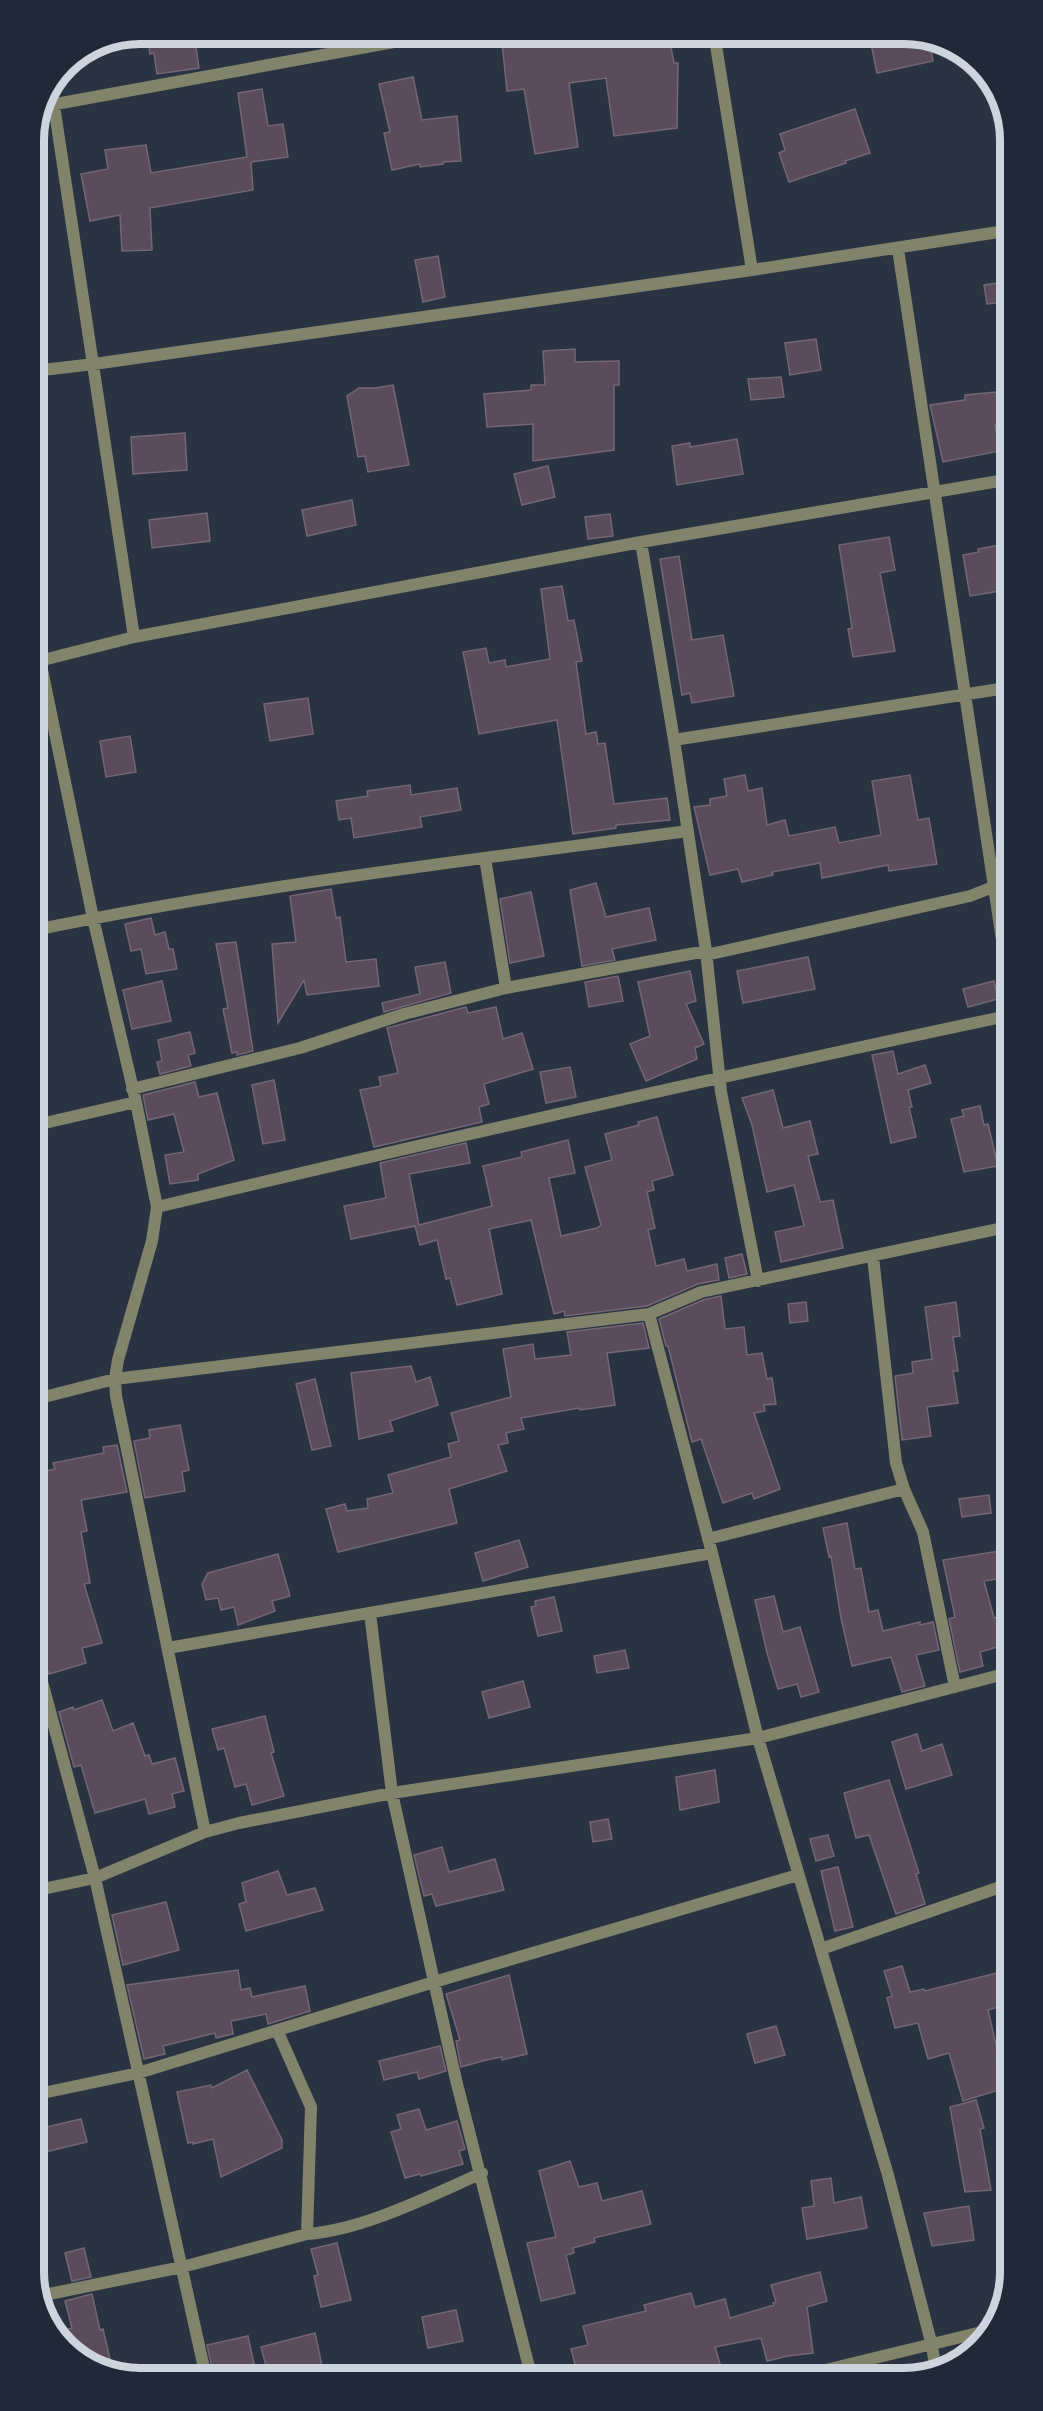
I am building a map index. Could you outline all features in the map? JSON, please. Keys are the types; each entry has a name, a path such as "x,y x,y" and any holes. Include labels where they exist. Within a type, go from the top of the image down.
{"street":[{"path":"50,105 383,44"},
{"path":"716,44 752,270"},
{"path":"49,107 94,364 134,637"},
{"path":"44,370 898,249 1000,232"},
{"path":"898,249 1000,931"},
{"path":"44,659 134,637 641,542 1000,481"},
{"path":"641,542 706,953 719,1076 758,1281"},
{"path":"674,740 1000,689"},
{"path":"44,693 136,1102 157,1207 152,1240 126,1329 115,1379 116,1396 204,1832"},
{"path":"44,928 93,918 440,863 688,831"},
{"path":"485,858 506,988"},
{"path":"132,1089 300,1048 404,1014 506,988 706,953 994,889 1000,886"},
{"path":"157,1207 386,1153 540,1120 719,1076 1000,1017"},
{"path":"44,1123 136,1102"},
{"path":"44,1397 115,1379 649,1314 701,1292 1000,1229"},
{"path":"873,1257 896,1463 904,1489 923,1532 955,1687"},
{"path":"649,1314 758,1738 888,2175 934,2362"},
{"path":"708,1539 904,1489"},
{"path":"168,1648 712,1553"},
{"path":"370,1613 392,1793 456,2080 482,2173 529,2368"},
{"path":"44,1889 95,1878 204,1832 239,1823 392,1793 758,1738 1000,1675"},
{"path":"44,1707 95,1878 204,2367"},
{"path":"44,2093 138,2073 434,1982 798,1875"},
{"path":"821,1949 1000,1887"},
{"path":"277,2030 311,2107 307,2234"},
{"path":"47,2294 182,2267 307,2234 328,2232 409,2205 482,2173"},
{"path":"835,2368 976,2334"}],"building":[{"path":"149,44 196,44 199,68 157,74 154,53 150,54"},
{"path":"502,44 670,44 674,63 678,63 677,128 614,136 606,78 569,83 578,147 535,154 524,89 507,91"},
{"path":"871,44 910,44 930,47 933,61 877,73"},
{"path":"413,77 422,120 457,116 461,161 420,167 420,164 392,170 384,133 390,132 379,84"},
{"path":"262,89 268,126 283,124 288,157 251,162 253,190 150,208 152,250 122,251 120,215 90,221 81,174 108,169 105,150 146,145 151,173 247,157 238,93"},
{"path":"855,109 870,153 789,182 779,153 785,150 780,134"},
{"path":"438,256 445,297 423,302 415,260"},
{"path":"1000,283 1000,303 987,304 984,285"},
{"path":"816,339 821,370 790,375 785,343"},
{"path":"575,349 575,362 619,361 619,385 614,385 614,450 533,461 533,424 487,427 484,394 531,390 531,385 545,385 543,351"},
{"path":"781,377 784,397 751,400 748,379"},
{"path":"393,385 409,465 368,472 365,456 358,457 347,396 359,388"},
{"path":"996,392 1000,424 995,425 1000,451 943,462 930,405 965,400 965,395"},
{"path":"185,433 187,470 133,474 131,437"},
{"path":"737,439 743,474 677,485 672,446 690,443 690,447"},
{"path":"548,466 555,497 522,505 514,474"},
{"path":"352,500 356,525 307,536 302,510"},
{"path":"207,513 210,541 152,548 149,520"},
{"path":"610,514 613,536 588,539 585,517"},
{"path":"889,537 895,570 880,573 895,651 853,657 848,629 852,628 839,545"},
{"path":"1000,545 1000,591 970,596 963,555 979,552 978,549"},
{"path":"679,556 692,640 723,635 734,696 692,703 690,693 682,695 660,559"},
{"path":"562,586 568,621 574,620 582,661 576,662 586,734 596,732 598,744 605,743 614,804 667,798 670,820 616,825 616,828 573,834 557,720 479,734 463,652 486,648 489,663 505,660 506,667 550,659 541,589"},
{"path":"308,698 313,734 270,741 264,704"},
{"path":"130,736 136,772 106,777 100,741"},
{"path":"745,775 748,791 762,788 767,825 785,820 789,836 835,827 839,843 881,835 872,781 910,775 918,820 929,818 937,864 889,871 888,865 822,878 820,863 772,872 773,875 742,882 738,869 710,875 694,807 710,805 710,799 727,796 724,779"},
{"path":"410,785 411,795 457,788 461,810 420,817 422,827 354,838 351,818 339,820 336,801 368,796 367,791"},
{"path":"596,883 606,917 649,908 656,940 612,949 615,960 582,966 570,890"},
{"path":"331,889 336,918 340,917 346,962 376,959 379,986 307,995 304,980 278,1023 272,944 296,942 290,896"},
{"path":"531,892 544,956 510,963 500,899"},
{"path":"151,918 155,935 165,932 169,949 173,949 177,969 146,974 141,949 131,951 125,924"},
{"path":"236,942 253,1051 237,1055 237,1052 232,1053 223,1009 228,1008 216,944"},
{"path":"808,957 815,989 743,1003 737,971"},
{"path":"445,962 451,993 384,1012 382,1003 420,994 415,967"},
{"path":"690,971 696,1001 686,1004 704,1044 695,1048 697,1059 646,1081 630,1044 650,1036 638,982"},
{"path":"618,976 623,1001 589,1007 585,982"},
{"path":"162,981 171,1021 132,1029 123,990"},
{"path":"994,981 998,999 968,1007 963,989"},
{"path":"466,1007 468,1013 496,1007 503,1039 522,1033 533,1069 484,1084 489,1104 479,1107 482,1122 374,1147 360,1090 381,1086 379,1077 398,1073 387,1028"},
{"path":"190,1032 195,1053 188,1055 191,1066 160,1074 157,1062 162,1061 158,1040"},
{"path":"893,1051 898,1074 925,1065 931,1083 908,1090 912,1107 909,1107 916,1137 891,1143 872,1055"},
{"path":"570,1067 576,1097 546,1103 540,1072"},
{"path":"274,1080 285,1140 263,1144 252,1085"},
{"path":"195,1082 199,1097 217,1093 234,1160 198,1174 198,1180 170,1184 165,1155 184,1152 174,1114 148,1120 143,1095"},
{"path":"773,1090 783,1128 810,1121 818,1154 808,1156 820,1202 833,1200 843,1248 781,1262 775,1232 804,1226 794,1185 767,1192 752,1125 742,1098"},
{"path":"980,1106 984,1125 988,1124 998,1166 964,1172 951,1119 964,1116 962,1110"},
{"path":"657,1117 673,1175 652,1181 654,1190 647,1192 655,1228 648,1230 656,1266 684,1259 687,1271 717,1264 719,1280 698,1284 647,1306 565,1316 564,1311 554,1314 531,1220 489,1229 502,1294 457,1305 450,1278 446,1279 437,1240 420,1245 415,1226 351,1239 344,1206 386,1198 380,1163 466,1143 470,1163 409,1174 419,1225 492,1206 483,1166 522,1157 521,1152 568,1140 575,1173 549,1178 561,1236 597,1228 601,1225 585,1167 612,1160 605,1134 639,1125 638,1122"},
{"path":"742,1254 747,1274 729,1278 725,1258"},
{"path":"721,1296 725,1329 744,1327 747,1355 762,1353 767,1379 772,1378 776,1404 764,1405 765,1411 754,1413 780,1489 754,1499 752,1493 723,1503 701,1439 692,1442 659,1319 703,1300"},
{"path":"806,1302 808,1321 790,1323 788,1304"},
{"path":"956,1302 960,1336 953,1337 958,1371 953,1371 958,1403 927,1407 931,1436 902,1440 895,1376 913,1373 912,1362 932,1359 925,1307"},
{"path":"643,1323 649,1348 607,1353 615,1405 580,1410 579,1408 521,1418 524,1429 506,1433 508,1443 498,1445 507,1471 449,1489 457,1523 338,1552 326,1509 345,1504 347,1511 368,1508 367,1499 393,1493 388,1475 451,1457 448,1444 459,1441 451,1413 511,1397 503,1349 533,1344 535,1359 571,1355 567,1332"},
{"path":"411,1366 416,1382 430,1377 438,1405 390,1421 393,1431 359,1439 351,1373"},
{"path":"315,1379 331,1446 312,1450 296,1384"},
{"path":"180,1425 189,1470 182,1472 185,1491 145,1498 134,1441 150,1438 149,1430"},
{"path":"117,1445 127,1492 81,1500 87,1531 81,1532 90,1583 84,1584 102,1643 82,1648 86,1663 49,1674 44,1661 44,1471 55,1469 53,1463 104,1453 103,1447"},
{"path":"989,1495 991,1513 962,1517 959,1499"},
{"path":"847,1523 855,1569 861,1568 869,1612 878,1610 883,1631 920,1622 920,1625 933,1622 939,1650 916,1655 925,1686 902,1692 891,1657 852,1666 841,1618 831,1556 829,1557 823,1528"},
{"path":"519,1540 528,1567 483,1581 475,1553"},
{"path":"999,1551 1000,1578 984,1581 994,1618 1000,1616 1000,1646 980,1652 983,1666 960,1672 949,1619 955,1617 943,1560"},
{"path":"278,1554 290,1596 272,1601 275,1611 238,1625 234,1607 221,1610 218,1598 206,1600 202,1584 208,1573"},
{"path":"774,1596 783,1632 800,1627 819,1692 801,1697 797,1684 778,1689 755,1600"},
{"path":"554,1597 562,1631 538,1636 531,1607 536,1606 535,1601"},
{"path":"625,1650 629,1668 597,1673 594,1656"},
{"path":"523,1681 530,1707 489,1718 482,1692"},
{"path":"102,1700 113,1731 133,1723 145,1756 149,1755 152,1764 175,1758 184,1791 172,1794 175,1807 149,1814 145,1799 95,1813 81,1765 74,1767 59,1712 73,1707 74,1710"},
{"path":"265,1716 274,1752 271,1753 284,1796 252,1805 246,1784 235,1787 224,1748 218,1750 212,1729"},
{"path":"917,1734 922,1751 942,1744 952,1775 906,1789 892,1742"},
{"path":"715,1770 719,1802 680,1810 676,1777"},
{"path":"889,1780 919,1873 916,1874 925,1904 896,1914 869,1835 856,1838 844,1793"},
{"path":"608,1819 612,1839 593,1842 590,1822"},
{"path":"828,1835 834,1856 816,1861 810,1839"},
{"path":"442,1847 449,1872 495,1859 504,1890 436,1906 432,1894 424,1896 414,1855"},
{"path":"838,1867 853,1927 835,1931 821,1871"},
{"path":"278,1871 287,1895 315,1888 323,1910 246,1931 239,1904 246,1902 242,1883"},
{"path":"166,1902 179,1950 123,1965 112,1915"},
{"path":"902,1966 910,1992 924,1989 925,1991 1000,1972 1000,2007 988,2010 999,2058 996,2059 1000,2072 1000,2090 963,2101 949,2053 928,2059 918,2023 895,2028 887,1998 892,1996 884,1971"},
{"path":"238,1970 241,1990 250,1988 252,1997 305,1986 310,2011 268,2024 266,2014 231,2021 233,2034 216,2038 215,2033 163,2046 165,2054 144,2059 127,1985"},
{"path":"509,1975 527,2054 502,2060 502,2057 486,2060 461,2067 456,2041 460,2040 446,1994"},
{"path":"776,2026 785,2055 755,2063 747,2034"},
{"path":"440,2046 446,2071 419,2079 417,2072 384,2080 379,2061"},
{"path":"247,2070 282,2140 282,2148 221,2177 213,2139 188,2143 177,2092 211,2085 212,2088"},
{"path":"976,2100 984,2128 980,2129 991,2190 965,2192 950,2107"},
{"path":"419,2109 426,2130 457,2121 465,2149 459,2151 463,2164 421,2176 420,2174 405,2178 391,2132 401,2129 397,2115"},
{"path":"81,2119 87,2142 44,2152 44,2128"},
{"path":"570,2161 579,2187 597,2183 602,2201 642,2191 651,2224 594,2238 595,2242 573,2248 574,2253 566,2255 575,2293 541,2301 527,2243 556,2237 539,2171"},
{"path":"831,2178 834,2203 861,2197 867,2228 807,2239 802,2208 814,2206 811,2181"},
{"path":"969,2206 974,2240 932,2246 924,2213"},
{"path":"337,2243 351,2300 321,2307 314,2276 318,2275 311,2249"},
{"path":"84,2248 91,2277 72,2281 65,2253"},
{"path":"820,2272 827,2301 807,2307 813,2353 767,2361 761,2338 715,2347 721,2368 576,2368 571,2349 588,2345 583,2326 646,2311 644,2305 691,2293 695,2307 725,2299 730,2318 774,2305 773,2303 776,2302 771,2285"},
{"path":"92,2294 100,2330 103,2329 110,2359 105,2361 91,2355 63,2330 72,2328 65,2301"},
{"path":"456,2310 463,2341 428,2348 422,2317"},
{"path":"315,2333 322,2366 266,2367 261,2347"},
{"path":"248,2336 254,2364 239,2367 212,2367 207,2345"}]}
